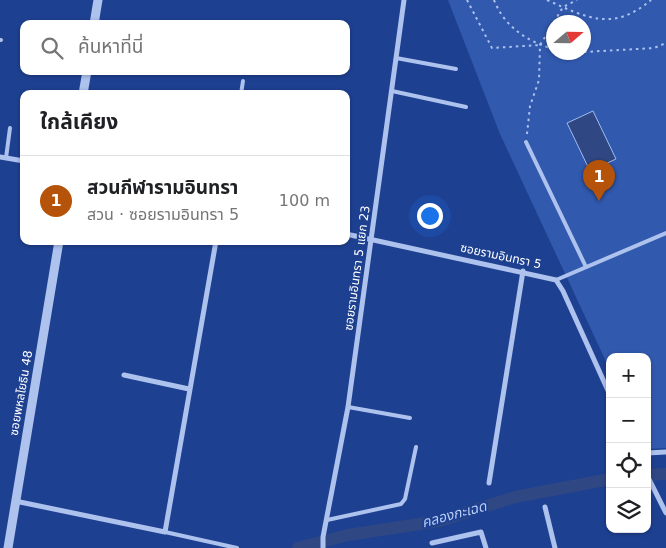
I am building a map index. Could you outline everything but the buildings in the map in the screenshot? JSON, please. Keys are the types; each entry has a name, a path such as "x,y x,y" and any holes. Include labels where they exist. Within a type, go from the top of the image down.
{"street":[{"path":"95,20 98,0"},
{"name":"ซอยรามอินทรา 5 แยก 23","path":"323,548 323,537 348,407 404,0"},
{"path":"84,90 86,75"},
{"path":"0,156 20,160"},
{"name":"ซอยรามอินทรา 5","path":"350,235 523,271 556,280 563,291 606,386"},
{"name":"ซอยพหลโยธิน 48","path":"8,548 58,245"},
{"path":"15,501 165,532 215,245"},
{"path":"489,483 523,271"},
{"path":"124,375 189,389"},
{"path":"651,453 666,452"},
{"path":"651,483 666,513"},
{"path":"545,507 555,548"},
{"path":"432,543 481,532 486,548"}],"lane":[{"path":"396,58 456,69"},
{"path":"242,90 243,81"},
{"path":"392,91 466,107"},
{"path":"6,158 10,128"},
{"path":"526,142 586,268"},
{"path":"556,280 666,233"},
{"path":"348,407 410,418"},
{"path":"327,520 401,504 405,498 416,448"},
{"path":"165,532 237,548"}],"path":[{"path":"467,0 492,48 540,45"},
{"path":"494,0 499,12 513,29 546,47"},
{"path":"547,0 587,18 614,19 630,15 651,0"},
{"path":"558,15 563,7 577,0"},
{"path":"526,142 530,106 539,80 540,45 546,36"},
{"path":"591,52 654,48 666,43"}],"shaded area":[{"path":"448,0 666,0 666,448 651,449 651,353 606,353 606,361 500,134"},
{"path":"593,111 616,159 590,171 567,123"}],"waterway":[{"name":"คลองกะเฉด","path":"651,475 666,474"},
{"name":"คลองกะเฉด","path":"298,548 348,535 439,521 515,497 606,480"}],"place":[{"name":"สวนกีฬารามอินทรา","path":"599,201"}]}
